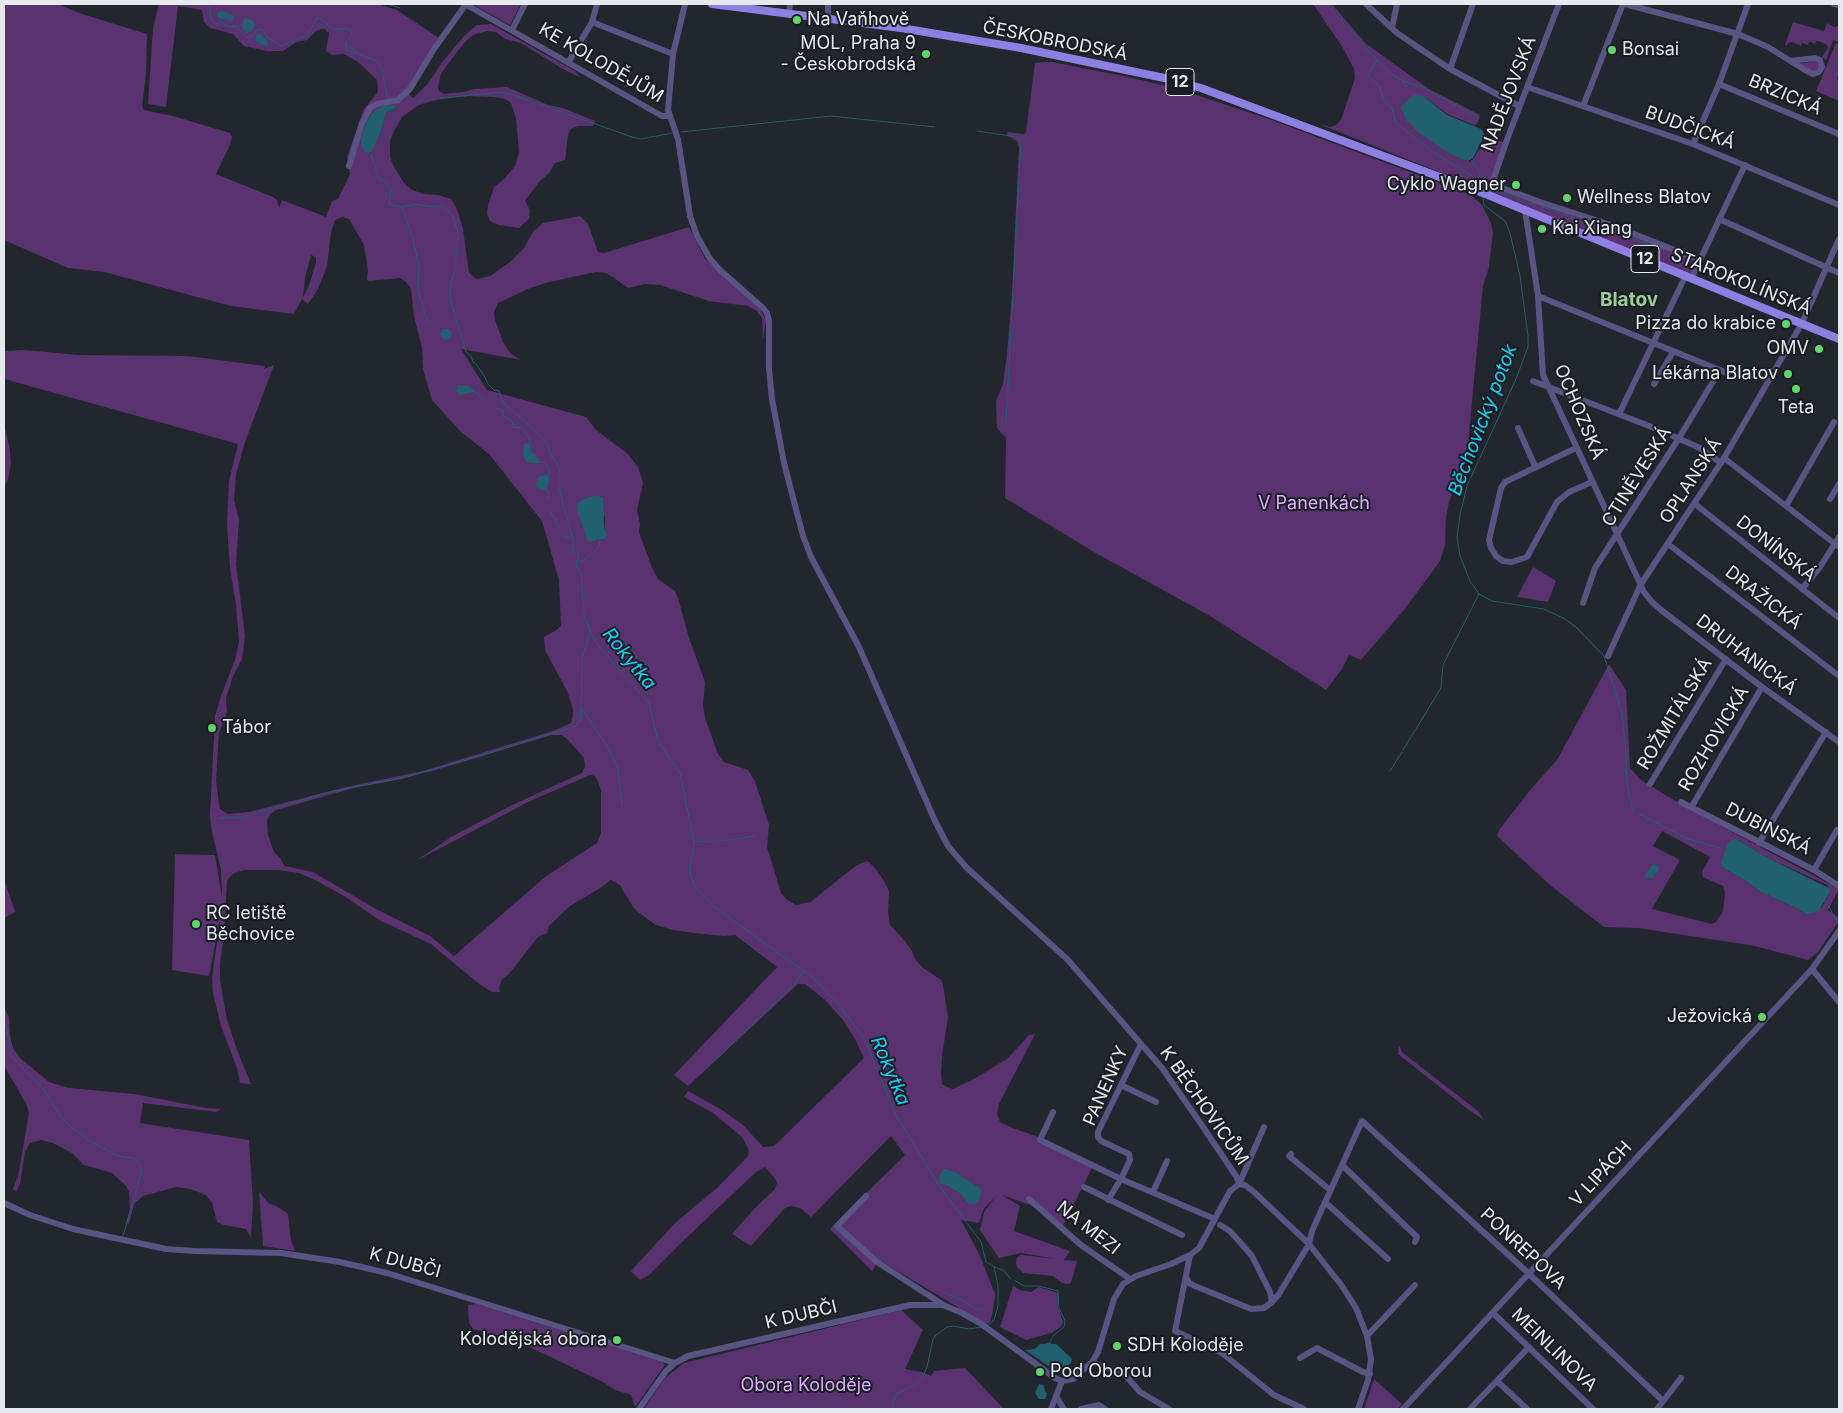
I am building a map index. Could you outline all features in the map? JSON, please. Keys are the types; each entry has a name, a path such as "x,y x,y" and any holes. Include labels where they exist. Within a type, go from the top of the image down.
{"main road":[{"name":"ČESKOBRODSKÁ","path":"712,4 750,7 789,14 901,28 1021,48 1169,79 1234,99 1381,154"},
{"name":"STAROKOLÍNSKÁ","path":"1381,154 1526,210 1802,322 1839,339"}],"street":[{"path":"349,166 362,123 368,111 373,105 398,100 404,96 466,4"},
{"name":"KE KOLODĚJŮM","path":"466,4 662,116 670,116"},
{"path":"512,30 525,4"},
{"path":"568,63 592,22 597,4"},
{"name":"K BĚCHOVICŮM","path":"685,4 673,54 668,110 678,139 690,216 703,248 720,270 763,308 767,314 769,321 769,369 772,399 784,463 803,536 811,557 859,647 935,821 952,850 966,868 1068,960 1162,1068 1200,1121 1236,1176 1239,1184 1250,1188 1309,1244 1342,1286 1356,1308 1367,1336 1370,1359 1370,1374 1358,1409"},
{"path":"789,14 790,4"},
{"path":"828,4 828,19"},
{"path":"1366,4 1392,28 1450,69 1520,106"},
{"path":"1392,28 1397,4"},
{"path":"1450,69 1473,4"},
{"name":"NADĚJOVSKÁ","path":"1488,195 1559,4"},
{"path":"1583,106 1624,4 1738,34 1768,47 1790,61"},
{"path":"1693,144 1719,84 1748,4"},
{"path":"1834,4 1839,5"},
{"path":"592,22 673,54"},
{"name":"BRZICKÁ","path":"1719,84 1839,134"},
{"name":"BUDČICKÁ","path":"1527,87 1693,144 1839,205"},
{"path":"1619,414 1653,344 1689,276 1700,260 1745,165"},
{"name":"STAROKOLÍNSKÁ","path":"1492,184 1528,198 1614,226 1700,260"},
{"name":"OCHOZSKÁ","path":"1526,210 1538,296 1543,375 1592,482 1642,584"},
{"path":"1719,219 1839,273"},
{"name":"OPLANSKÁ","path":"1608,656 1642,584 1723,460 1802,322 1839,239"},
{"path":"1538,296 1728,373"},
{"path":"1654,384 1673,352"},
{"name":"CTINĚVESKÁ","path":"1583,603 1596,568 1618,536 1676,437 1720,370"},
{"path":"1533,381 1657,429"},
{"path":"1786,506 1834,422"},
{"path":"1518,428 1535,466"},
{"path":"1676,437 1723,460 1837,545"},
{"path":"1576,448 1505,482 1501,488 1489,540 1496,556 1512,562 1528,557 1557,502 1569,492 1592,482"},
{"path":"1830,499 1839,484"},
{"name":"DONÍNSKÁ","path":"1695,504 1839,618"},
{"path":"1802,589 1837,545 1839,537"},
{"name":"DRAŽICKÁ","path":"1668,544 1839,676"},
{"name":"DRUHANICKÁ","path":"1642,584 1644,592 1652,602 1762,687 1839,742"},
{"name":"ROŽMITÁLSKÁ","path":"1650,784 1726,658"},
{"name":"ROZHOVICKÁ","path":"1692,806 1762,687"},
{"path":"1759,843 1826,732"},
{"name":"DUBINSKÁ","path":"1681,802 1814,870 1839,886"},
{"path":"1814,870 1836,830"},
{"name":"V LIPÁCH","path":"1403,1409 1812,969 1839,930"},
{"path":"1812,969 1839,1002"},
{"name":"PANENKY","path":"1121,1179 1130,1160 1129,1154 1101,1141 1098,1137 1098,1132 1141,1044"},
{"path":"1121,1084 1156,1102"},
{"path":"1054,1112 1040,1140 1121,1179 1215,1219"},
{"name":"PONREPOVA","path":"1342,1165 1362,1121 1664,1401"},
{"path":"1051,1409 1057,1398 1062,1381 1076,1377 1092,1362 1102,1341 1118,1290 1123,1284 1130,1278 1171,1264 1190,1255 1205,1239 1230,1191 1239,1184 1264,1127"},
{"path":"1291,1154 1289,1156 1330,1190"},
{"path":"1153,1192 1166,1161"},
{"path":"1186,1276 1189,1283 1251,1309 1264,1308 1280,1294 1309,1244 1312,1231 1342,1165 1417,1237 1414,1242"},
{"path":"1108,1200 1121,1179"},
{"path":"1084,1187 1182,1235"},
{"path":"866,1196 837,1226 877,1262 943,1305"},
{"name":"NA MEZI","path":"1029,1199 1081,1246 1130,1278"},
{"path":"1325,1202 1388,1259"},
{"name":"K DUBČI","path":"4,1204 73,1229 152,1246 195,1251 257,1252 330,1260 387,1273 675,1363 696,1353 910,1305 943,1305 980,1323 1046,1372 1062,1381"},
{"path":"1220,1225 1230,1231 1252,1256 1263,1276 1272,1302"},
{"path":"1190,1255 1175,1331 1222,1353 1274,1395 1304,1409"},
{"path":"1367,1336 1415,1285"},
{"name":"MEINLINOVA","path":"1493,1313 1593,1409"},
{"path":"1470,1409 1529,1347"},
{"path":"1300,1358 1317,1348 1370,1374"},
{"path":"1092,1362 1126,1376 1140,1392 1169,1409"},
{"path":"640,1409 663,1375 675,1363"},
{"path":"1657,1409 1681,1378"},
{"path":"1497,1381 1527,1409"},
{"path":"1057,1398 1064,1409"},
{"path":"1081,1409 1099,1405 1106,1409"}],"green space":[{"path":"4,4 58,4 79,13 147,34 146,74 142,106 144,110 173,116 230,133 232,137 230,145 216,174 273,197 277,200 279,208 282,200 326,217 332,201 338,199 350,174 347,157 364,109 378,92 377,80 358,62 344,54 332,55 326,51 329,33 325,29 316,31 307,40 296,42 283,51 267,51 244,46 233,34 210,28 204,22 202,10 178,6 166,107 148,104 153,28 159,4 377,4 397,10 439,38 406,91 413,98 427,85 443,61 465,35 477,25 491,24 575,71 581,78 521,43 505,39 496,32 487,31 473,35 464,43 441,73 438,87 439,91 444,94 475,89 507,87 548,105 563,108 595,121 593,126 578,126 571,129 568,135 565,160 555,163 525,201 530,210 529,219 519,228 498,225 490,221 487,214 494,187 515,166 519,152 516,119 511,103 505,99 468,96 439,99 419,105 402,117 394,131 390,141 390,157 393,165 404,183 412,190 451,199 457,209 463,229 469,273 476,279 490,276 510,262 524,248 533,232 543,223 580,216 588,224 598,252 604,253 689,227 705,259 760,309 766,320 763,340 762,318 757,311 748,306 709,301 660,285 645,284 628,288 606,273 596,272 530,288 498,303 494,312 495,320 503,342 510,353 521,360 461,349 487,390 586,417 596,430 628,454 638,467 643,483 637,510 640,524 639,532 658,579 675,591 678,598 689,638 705,682 703,704 705,718 718,754 724,762 748,770 755,781 769,825 767,847 781,893 786,899 796,905 810,902 857,865 868,861 875,868 889,891 888,912 890,925 905,941 922,967 941,980 943,985 948,1017 941,1074 942,1084 947,1087 953,1089 976,1078 1008,1058 1029,1035 1035,1034 999,1104 997,1114 1000,1122 1036,1136 1092,1168 1062,1227 1036,1207 1002,1195 1020,1206 1014,1231 1070,1251 1064,1260 1077,1261 1071,1283 1062,1283 1053,1276 1023,1273 1016,1263 1017,1257 1021,1255 1056,1259 1021,1253 999,1258 980,1230 984,1212 996,1196 983,1210 979,1223 961,1220 980,1256 995,1294 990,1322 986,1324 879,1260 872,1271 830,1229 905,1155 891,1136 811,1217 800,1208 791,1206 785,1208 751,1246 732,1234 775,1189 777,1183 765,1167 756,1172 649,1275 640,1280 631,1271 675,1223 717,1188 748,1156 749,1150 742,1137 713,1113 684,1097 688,1091 722,1110 743,1125 763,1147 774,1146 864,1058 843,1020 825,1000 805,984 798,984 688,1086 674,1075 777,967 735,935 724,936 694,933 656,925 633,907 620,885 611,880 570,906 549,926 547,933 538,937 508,975 502,979 499,987 500,992 492,992 479,984 431,944 379,920 346,897 315,880 299,873 278,870 245,870 234,873 227,880 220,980 227,1020 251,1084 240,1083 237,1068 221,1026 213,993 212,978 220,919 209,976 172,970 175,854 215,855 222,898 221,870 210,815 215,716 235,660 239,642 227,525 229,481 238,444 4,379 4,351 25,350 78,355 188,356 265,366 264,369 274,365 245,442 236,474 234,500 239,520 236,564 245,636 242,659 233,676 226,698 227,712 219,733 216,780 220,809 228,814 249,812 346,787 423,771 553,731 571,723 573,710 568,693 545,650 544,637 561,626 559,580 542,521 489,454 461,432 432,400 423,369 422,348 414,316 411,289 400,278 369,281 367,279 368,270 364,245 349,219 342,217 335,220 331,233 327,266 318,289 308,304 302,299 294,314 231,306 104,272 68,268 4,240","holes":["386,105 397,107 387,112 372,152 368,153","311,255 316,257 316,263 303,297 305,278","605,515 604,539 590,542","551,735 561,735 584,758 585,766 582,773 510,806 451,837 416,861 528,802 590,775 595,776 601,791 601,833 597,843 545,877 454,956 430,936 376,909 313,872 284,866 281,859 274,852 268,835 267,820 270,814 276,810 357,787 397,780","946,1185 980,1198 969,1204 959,1193"]},
{"path":"472,4 521,4 510,25"},
{"path":"1313,4 1332,4 1365,43 1429,89 1480,115 1477,124 1474,125 1447,114 1423,96 1419,133 1458,158 1471,162 1487,138 1493,138 1505,143 1487,191 1319,124 1330,127 1336,125 1341,120 1355,78 1354,69 1343,48"},
{"path":"1793,22 1824,31 1827,23 1834,27 1839,26 1839,42 1833,40 1826,60 1822,57 1828,48 1826,44 1818,41 1815,44 1809,42 1808,45 1802,43 1801,46 1792,42 1788,43 1787,46 1785,45"},
{"path":"1836,43 1839,44 1839,72 1837,79 1839,80 1839,101 1816,91"},
{"path":"1815,61 1820,66 1814,72 1798,64"},
{"name":"V Panenkách","path":"1052,62 1175,88 1269,119 1471,195 1482,205 1491,223 1493,233 1489,267 1483,286 1468,444 1449,502 1446,517 1445,545 1440,561 1404,610 1361,660 1349,655 1342,669 1326,690 1210,616 1094,552 1005,498 1006,438 997,428 996,401 1003,384 1007,354 1019,147 1017,141 1008,136 1007,132 1024,134 1026,132 1035,63"},
{"path":"1492,184 1700,260 1692,277 1488,195"},
{"path":"4,424 11,464 4,488"},
{"path":"1533,567 1556,581 1548,602 1517,597"},
{"path":"1609,664 1626,690 1630,768 1641,780 1687,808 1839,889 1828,910 1839,918 1839,921 1818,952 1808,960 1755,946 1638,928 1604,927 1551,886 1497,836 1499,830 1531,789 1557,760","holes":["1662,831 1710,857 1702,872 1703,877 1723,886 1725,893 1723,911 1716,922 1712,924 1652,909 1680,860 1653,846","1736,839 1766,857 1827,885 1830,892 1822,907 1806,914 1761,892 1720,866"]},
{"path":"4,879 15,912 4,918"},
{"path":"4,1007 9,1017 13,1048 20,1058 49,1082 69,1088 135,1094 206,1108 221,1109 216,1112 143,1103 140,1123 249,1140 253,1203 251,1238 246,1229 217,1222 212,1203 206,1195 190,1189 176,1187 143,1196 134,1204 129,1224 126,1223 130,1209 129,1192 126,1186 112,1173 84,1165 72,1153 53,1143 41,1140 30,1143 25,1152 20,1184 16,1192 13,1189 18,1176 29,1113 26,1103 4,1066"},
{"path":"1399,1045 1402,1052 1479,1112 1484,1120 1398,1054"},
{"path":"259,1192 268,1203 288,1214 291,1240 295,1251 263,1246"},
{"path":"1013,1286 1020,1290 1031,1292 1039,1287 1058,1293 1058,1307 1063,1322 1061,1327 1051,1333 1026,1340 1000,1327"},
{"path":"476,1304 662,1362 665,1365 635,1407 631,1395 615,1390 603,1382 515,1340 473,1329 469,1323 468,1305"},
{"name":"Obora Koloděje","path":"901,1310 923,1330 905,1369 922,1372 931,1376 934,1371 965,1368 1004,1409 644,1409 665,1378 684,1363"},
{"path":"1374,1379 1402,1404 1397,1409 1364,1409"}],"water":[{"path":"222,11 232,15 233,21 218,18 217,13"},
{"path":"245,18 252,20 255,24 252,30 247,33 242,27"},
{"path":"259,33 268,42 268,46 256,41 256,36"},
{"path":"1414,95 1423,96 1447,115 1481,129 1485,135 1473,158 1468,161 1458,158 1419,133 1405,118 1401,106"},
{"path":"386,105 397,106 395,109 387,112 372,152 365,152 361,139 368,119 375,111"},
{"path":"446,328 452,334 446,340 440,334"},
{"path":"458,385 469,386 474,392 460,395 456,391"},
{"path":"526,443 530,444 531,451 539,460 539,463 530,463 525,460 523,452"},
{"path":"548,476 549,480 547,488 543,490 537,488 538,477"},
{"path":"595,495 603,498 604,527 607,536 604,539 590,542 587,539 577,510 578,504 582,500"},
{"path":"1736,839 1766,857 1829,888 1830,892 1818,912 1806,914 1761,892 1720,866 1727,845"},
{"path":"1653,864 1658,866 1659,871 1652,878 1644,877"},
{"path":"944,1169 955,1172 981,1189 980,1198 976,1204 969,1204 959,1193 939,1182 940,1175"},
{"path":"1050,1342 1051,1344 1056,1344 1072,1359 1071,1363 1059,1373 1025,1350 1035,1349 1040,1344"},
{"path":"1039,1384 1043,1385 1047,1395 1045,1399 1039,1399 1035,1393"}],"waterway":[{"name":"Rokytka","path":"205,4 210,8 211,20 216,24 221,22 229,27 236,26 247,38 252,36 256,30 261,29 265,32 267,38 281,46 307,35 317,18 322,19 332,29 351,29 352,35 345,43 360,55 377,61 381,66 388,100"},
{"path":"387,4 400,8"},
{"name":"Běchovický potok","path":"1326,4 1377,60 1368,76 1379,86 1384,101 1392,108 1395,122 1430,150 1478,180 1481,188"},
{"name":"Rokytka","path":"345,43 347,50 357,54"},
{"path":"1378,61 1393,75 1403,81 1422,87 1479,118"},
{"path":"1403,81 1406,87"},
{"path":"418,101 499,92 511,94 632,137 641,139 672,133"},
{"path":"681,132 831,116 935,127"},
{"path":"977,131 1017,137 1021,142 1006,423"},
{"name":"Rokytka","path":"371,154 379,179 386,182 391,189 389,204 402,207 415,204 432,207 442,206 453,217 458,233 450,299 466,352 471,356 488,384 494,390 499,391 503,402 547,442 550,453 559,467 560,492 574,543 572,552 579,552 576,565 581,574 584,615 590,631 600,648 649,703 658,741 680,773 694,842 690,872 694,885 713,906 813,978 840,1006 865,1040 896,1115 938,1184 981,1242 986,1262 994,1267 998,1285 998,1306 994,1320 988,1325"},
{"path":"1470,159 1478,169 1483,184 1482,188"},
{"path":"1494,189 1523,201"},
{"name":"Běchovický potok","path":"1483,197 1484,205 1505,221 1510,233 1520,276 1528,347 1516,379 1467,486 1457,537 1460,556 1470,581 1479,594 1492,601 1544,609 1565,619 1577,628 1604,656 1622,713 1627,784 1632,808 1635,812"},
{"path":"1529,203 1533,204"},
{"path":"1540,206 1577,219"},
{"path":"402,207 413,239 419,267 418,291 428,323"},
{"path":"1582,221 1600,228"},
{"path":"1605,229 1664,250"},
{"path":"475,391 484,401"},
{"path":"495,408 502,410 504,417 512,421 513,427 522,428 531,441 530,445"},
{"path":"538,461 547,465 548,476"},
{"path":"546,488 549,495 547,501"},
{"path":"550,511 559,529"},
{"path":"561,535 566,538 570,537"},
{"path":"578,562 583,561 599,547 600,541"},
{"path":"1403,750 1441,688 1443,665 1479,594"},
{"path":"219,818 243,817 329,792 402,778 576,726 580,720 582,658 590,633"},
{"path":"582,709 608,747 618,768 622,805"},
{"path":"1390,771 1402,752"},
{"name":"Běchovický potok","path":"1639,814 1688,839 1720,848"},
{"path":"694,842 721,841 755,836"},
{"name":"Běchovický potok","path":"1824,901 1839,925"},
{"path":"707,1068 795,983 803,972"},
{"path":"4,1017 12,1057 44,1090 60,1116 90,1141 118,1156 132,1158 139,1163 141,1174 123,1236"},
{"path":"994,1267 1003,1270 1011,1279"},
{"path":"1014,1280 1024,1286 1039,1286 1058,1291 1059,1308 1065,1321 1064,1327 1053,1336 1050,1342"},
{"path":"945,1293 963,1300 976,1309 983,1309"},
{"name":"Rokytka","path":"892,1409 895,1395 917,1384 923,1376 935,1336 947,1327 953,1326 969,1329 982,1327"}],"place":[{"name":"Na Vaňhově","path":"797,20"},
{"name":"Bonsai","path":"1612,50"},
{"name":"MOL, Praha 9 - Českobrodská","path":"926,54"},
{"name":"Cyklo Wagner","path":"1516,185"},
{"name":"Wellness Blatov","path":"1567,198"},
{"name":"Kai Xiang","path":"1542,229"},
{"name":"Pizza do krabice","path":"1786,324"},
{"name":"OMV","path":"1819,349"},
{"name":"Lékárna Blatov","path":"1788,374"},
{"name":"Teta","path":"1796,389"},
{"name":"Tábor","path":"212,728"},
{"name":"RC letiště Běchovice","path":"196,924"},
{"name":"Ježovická","path":"1762,1017"},
{"name":"Kolodějská obora","path":"617,1340"},
{"name":"SDH Koloděje","path":"1117,1346"},
{"name":"Pod Oborou","path":"1040,1372"}],"district":[{"name":"Blatov","path":"1629,300"}]}
